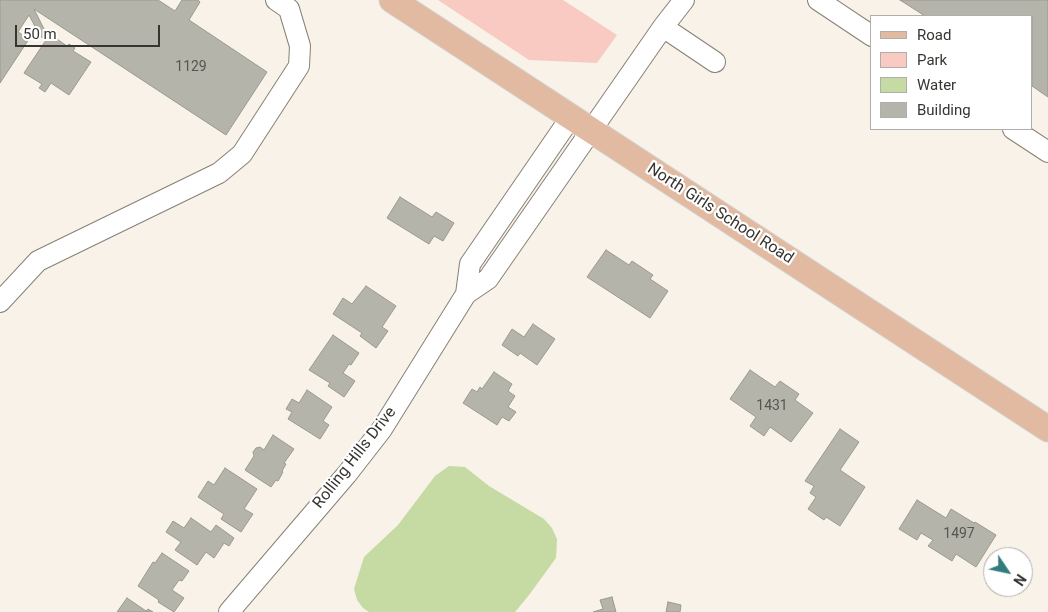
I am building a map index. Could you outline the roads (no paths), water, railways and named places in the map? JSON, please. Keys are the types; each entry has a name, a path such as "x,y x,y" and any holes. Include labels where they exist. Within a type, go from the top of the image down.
{"main road":[{"name":"North Girls School Road","path":"392,0 1048,429"}],"street":[{"name":"Rolling Hills Drive","path":"229,612 382,429 466,294 488,278 581,124 684,0"},
{"path":"818,0 870,35"},
{"path":"0,302 38,262 219,172 242,154 299,66 300,46 287,3"},
{"path":"663,27 715,62"},
{"path":"1014,130 1048,152"}],"water":[{"path":"449,466 465,467 489,486 544,519 552,528 557,539 556,558 515,612 369,612 357,600 354,589 364,557 398,525 435,476"}]}
